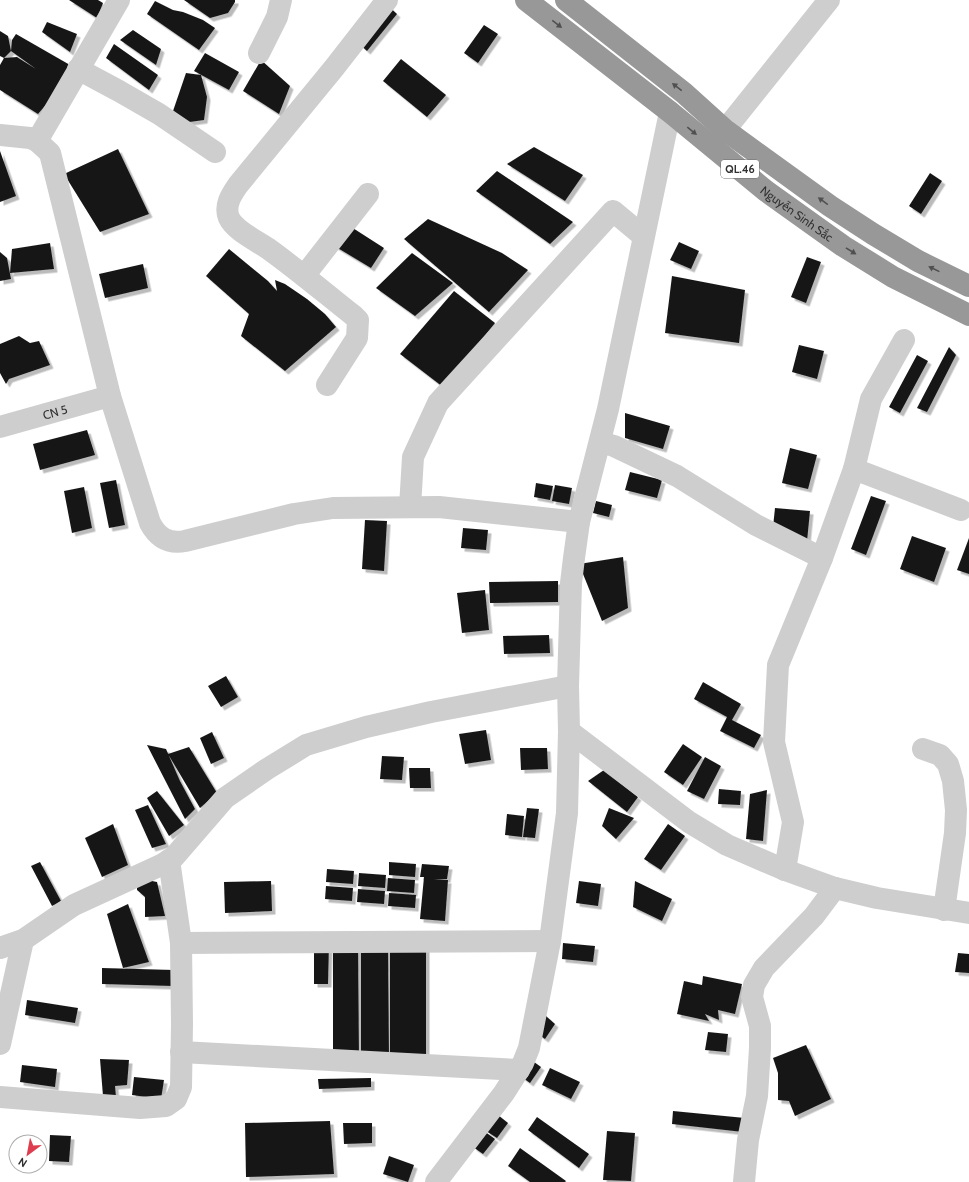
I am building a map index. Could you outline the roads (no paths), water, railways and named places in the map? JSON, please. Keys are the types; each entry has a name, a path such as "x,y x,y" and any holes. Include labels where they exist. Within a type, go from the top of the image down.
{"highway":[{"name":"Nguyễn Sinh Sắc","path":"526,0 670,112 766,191 843,246 893,277 969,315"},
{"name":"Nguyễn Sinh Sắc","path":"566,0 684,93 725,130 830,206 918,261 969,286"}],"street":[{"path":"36,141 119,0"},
{"path":"259,54 277,16 281,0"},
{"path":"327,385 357,338 358,320 270,250 237,228 231,222 227,204 230,196 238,185 334,68 387,0"},
{"path":"725,130 829,0"},
{"path":"78,69 119,90 159,114 215,152"},
{"path":"436,1182 504,1093 519,1070 529,1048 550,941 566,813 569,731 568,686 571,583 580,522 608,409 670,112"},
{"path":"0,135 30,138 50,153 110,396 150,523 155,532 170,541 185,541 294,514 334,508 439,507 580,522"},
{"path":"304,276 368,194"},
{"path":"410,507 413,457 438,403 613,211 643,236"},
{"path":"785,870 793,822 774,742 778,664 822,558 854,469 871,399 904,340"},
{"name":"CN 5","path":"0,427 110,396"},
{"path":"600,442 614,446 677,476 756,525 822,558"},
{"path":"854,469 961,510"},
{"path":"0,948 23,940 74,905 161,865 174,857 225,798 267,769 306,745 366,727 423,714 568,686"},
{"path":"569,731 696,826 727,845 785,870 835,888 877,898 969,913"},
{"path":"923,749 940,755 948,764 953,781 956,810 955,833 944,910"},
{"path":"0,1097 140,1108 166,1106 176,1099 181,1087 181,943 169,860"},
{"path":"744,1182 748,1140 757,1096 760,1048 760,1026 752,997 754,986 764,968 814,916 835,888"},
{"path":"0,1044 23,940"},
{"path":"181,943 550,941"},
{"path":"181,1052 519,1070"}]}
